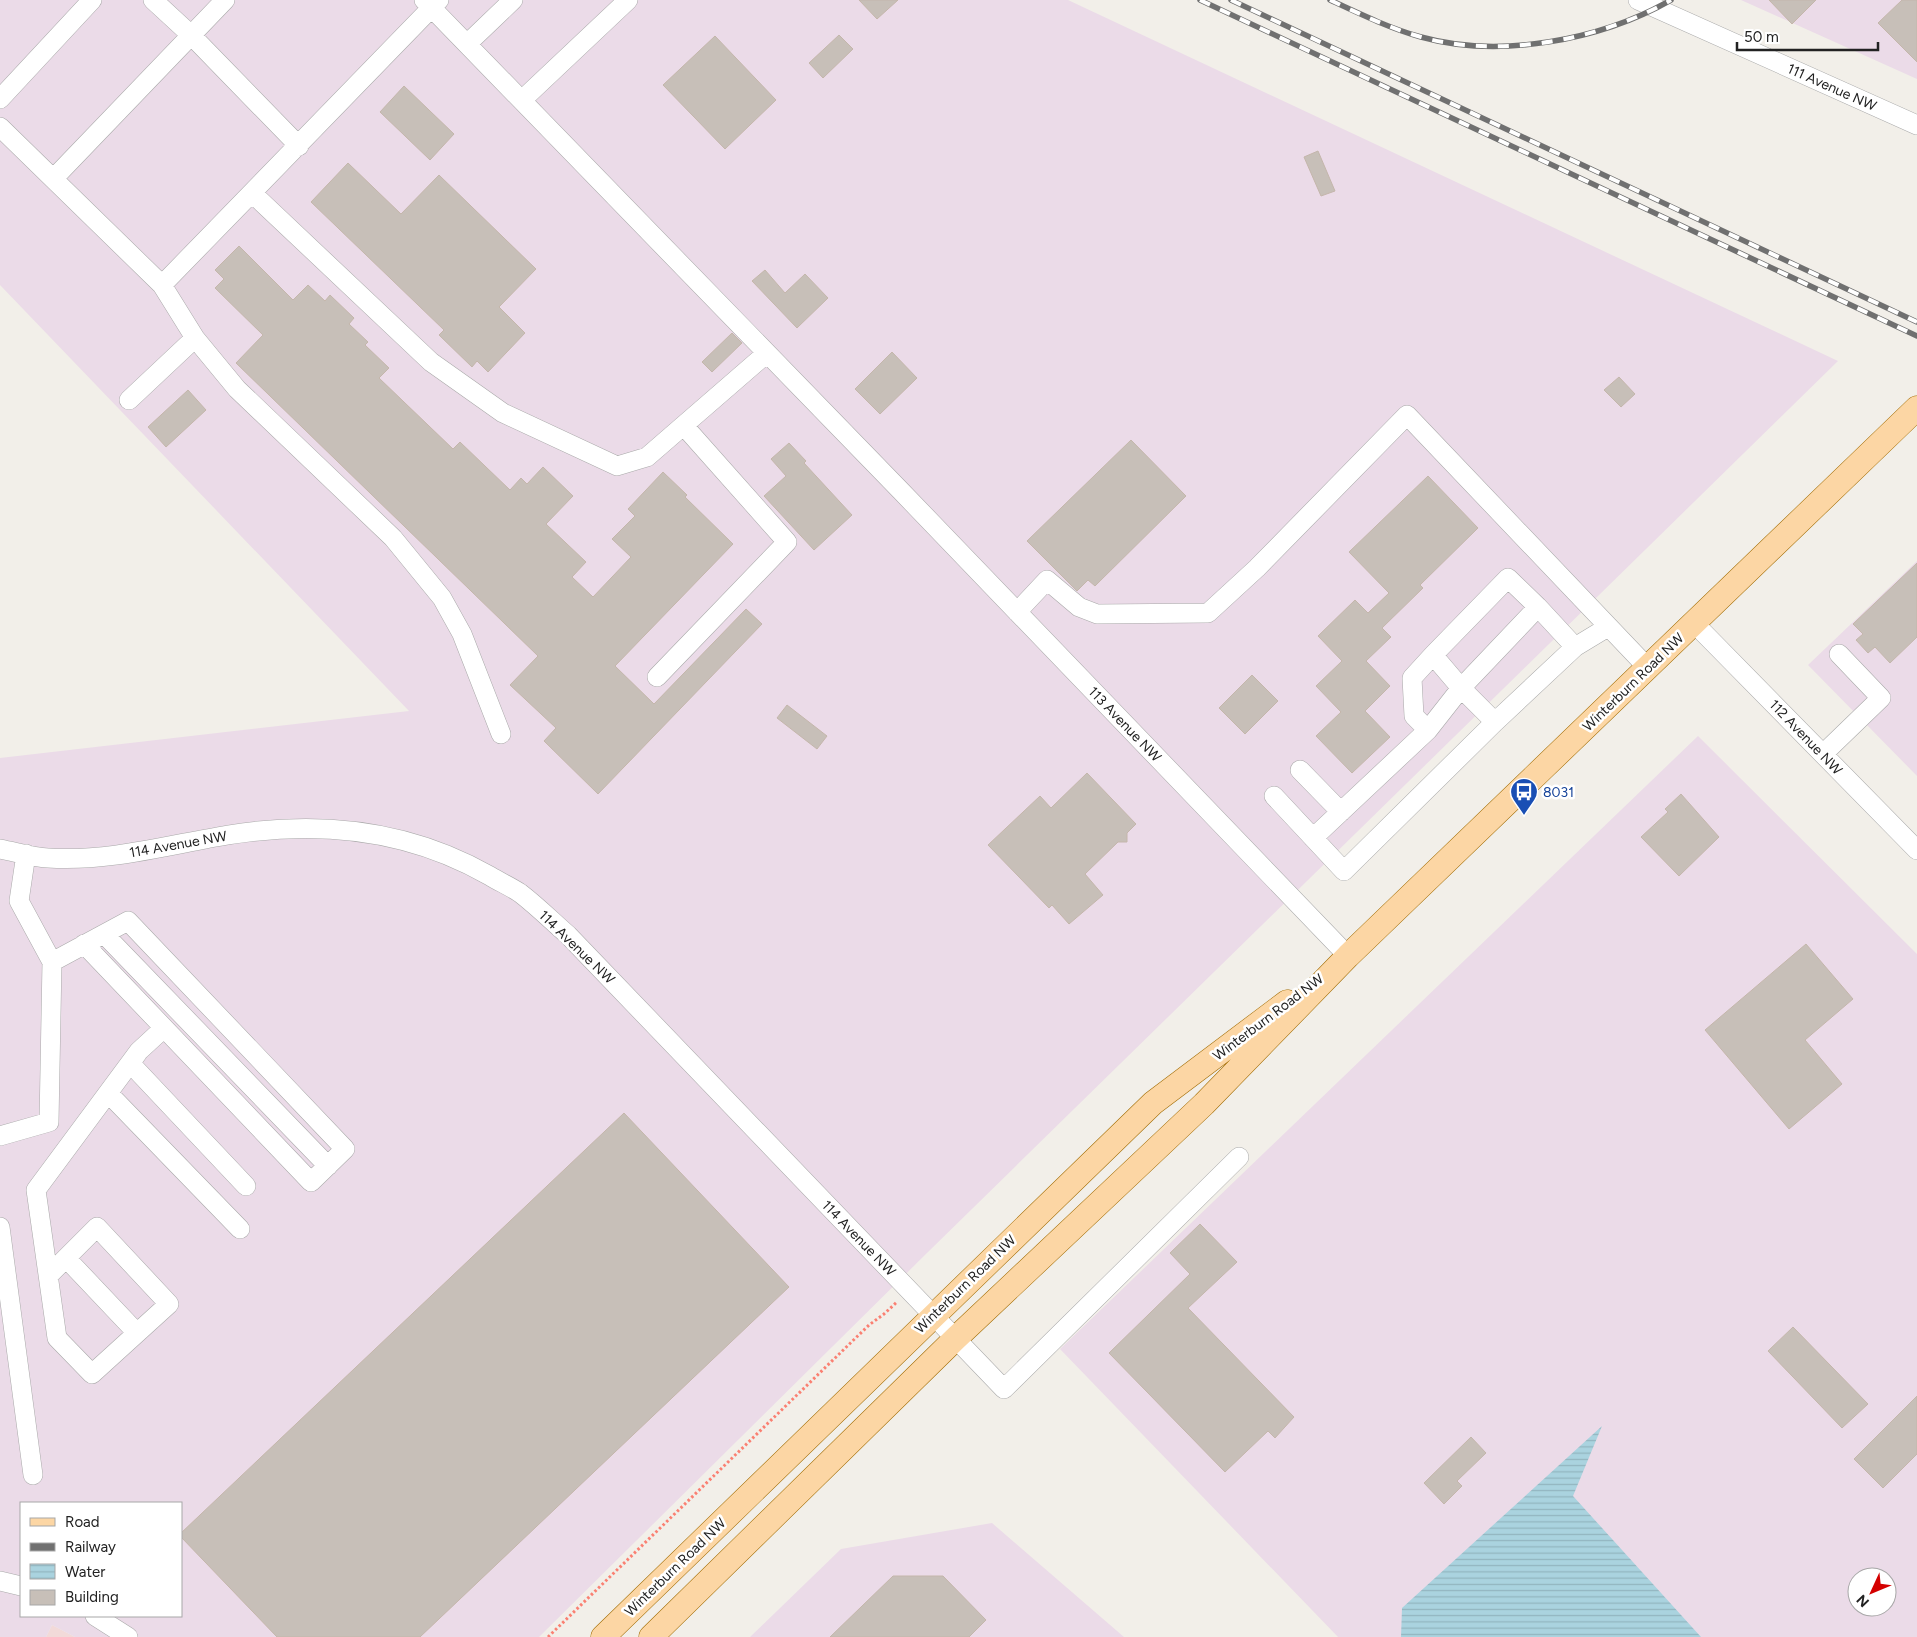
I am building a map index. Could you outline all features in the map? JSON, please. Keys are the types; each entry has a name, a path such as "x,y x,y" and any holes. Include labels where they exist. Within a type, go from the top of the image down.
{"main road":[{"name":"Winterburn Road NW","path":"651,1637 955,1339 1204,1104 1348,956 1917,408"},
{"name":"Winterburn Road NW","path":"603,1637 1153,1103 1348,956"}],"street":[{"path":"0,99 92,0"},
{"path":"153,0 191,35 299,146"},
{"path":"54,178 225,0"},
{"path":"467,44 513,0"},
{"path":"522,100 628,0"},
{"name":"111 Avenue NW","path":"1638,0 1917,125"},
{"path":"162,285 299,146 432,3"},
{"name":"113 Avenue NW","path":"432,3 467,44 901,491 1348,956"},
{"path":"0,126 162,285 195,338 237,389 393,538 442,598 462,634 501,734"},
{"path":"252,193 431,362 502,412 617,466 647,457 767,353"},
{"path":"129,400 195,338"},
{"path":"1017,612 1047,580 1080,607 1097,614 1208,613 1257,568 1407,415 1648,668"},
{"path":"657,677 787,542 684,426"},
{"path":"1428,730 1414,716 1412,678 1508,578 1575,646"},
{"path":"1313,838 1428,730 1460,688 1538,607"},
{"name":"112 Avenue NW","path":"1694,623 1917,850"},
{"path":"1274,796 1344,871 1575,646 1608,626"},
{"path":"1823,754 1881,698 1839,654"},
{"path":"1433,655 1460,688 1495,722"},
{"path":"1300,770 1341,812"},
{"name":"114 Avenue NW","path":"0,849 47,858 106,857 228,835 280,828 328,828 375,834 425,846 472,866 519,893 568,935 1004,1389 1239,1157"},
{"path":"0,1136 49,1122 52,962 19,901 26,854"},
{"path":"52,962 84,944 128,921 345,1149 311,1182 84,944"},
{"path":"104,934 328,1166"},
{"path":"49,1275 97,1227 169,1304 92,1374 56,1338 36,1190 139,1051 164,1028"},
{"path":"130,1063 246,1186"},
{"path":"109,1094 240,1229"},
{"path":"0,1227 33,1475"},
{"path":"66,1258 136,1333"},
{"path":"0,1581 20,1586"},
{"path":"98,1617 128,1637"}],"path":[{"path":"548,1637 869,1325 884,1314 909,1290"}],"shaded area":[{"path":"0,0 1068,0 1838,361 928,1252 539,1637 75,1637 52,1625 46,1637 0,1637 0,758 409,711 0,285"},
{"path":"1741,0 1917,0 1917,79"},
{"path":"1917,561 1917,776 1808,665"},
{"path":"1698,736 1917,954 1917,1637 1338,1637 1060,1349"},
{"path":"992,1523 1124,1637 750,1637 841,1549"},
{"path":"52,1625 75,1637 46,1637"}],"water":[{"path":"1602,1426 1573,1496 1701,1637 1401,1637 1402,1608"}],"building":[{"path":"859,0 898,0 877,19"},
{"path":"1769,0 1816,0 1792,24"},
{"path":"1902,0 1917,0 1917,62 1878,23"},
{"path":"839,35 853,49 823,78 809,63"},
{"path":"715,36 776,100 725,149 663,85"},
{"path":"404,86 454,134 430,160 380,112"},
{"path":"1318,151 1335,191 1321,196 1304,157"},
{"path":"348,163 401,214 439,175 536,269 499,307 525,333 488,372 477,361 472,367 439,335 444,330 311,202"},
{"path":"239,246 293,300 308,285 325,301 330,295 354,318 349,324 368,342 365,345 389,368 379,378 453,449 460,442 510,490 521,478 527,484 543,467 573,496 546,524 586,562 572,577 593,597 631,557 612,539 635,516 628,509 663,472 687,495 685,497 733,544 615,666 654,704 746,609 762,624 598,794 544,741 556,728 510,685 538,656 236,363 263,335 215,288 224,279 215,270"},
{"path":"765,270 785,293 805,274 828,298 797,328 752,281"},
{"path":"732,333 742,343 712,372 702,362"},
{"path":"892,352 917,378 880,414 855,389"},
{"path":"1619,377 1635,394 1621,407 1604,390"},
{"path":"188,390 206,410 166,447 148,427"},
{"path":"1131,440 1186,496 1095,586 1088,580 1077,591 1027,541"},
{"path":"789,443 806,461 804,463 852,515 814,550 764,496 786,476 771,459"},
{"path":"1428,476 1478,528 1420,585 1423,588 1382,628 1391,637 1366,661 1390,686 1365,711 1390,737 1352,773 1316,736 1341,712 1316,686 1342,661 1318,636 1355,600 1368,613 1389,593 1349,552"},
{"path":"1917,563 1917,637 1890,663 1875,647 1868,653 1856,640 1863,634 1853,624"},
{"path":"1252,675 1278,701 1245,734 1219,708"},
{"path":"787,705 827,736 817,749 777,718"},
{"path":"1087,773 1136,824 1127,833 1127,842 1118,842 1085,874 1103,895 1069,924 1052,905 1049,908 988,845 1040,796 1051,808"},
{"path":"1681,794 1719,837 1679,876 1641,837 1668,812 1665,809"},
{"path":"1806,944 1853,999 1805,1040 1842,1084 1789,1129 1705,1030"},
{"path":"624,1113 789,1287 420,1637 277,1637 182,1538 182,1532"},
{"path":"1200,1224 1237,1262 1188,1308 1294,1417 1275,1438 1268,1431 1225,1472 1109,1353 1190,1274 1170,1253"},
{"path":"1793,1327 1868,1404 1842,1428 1768,1351"},
{"path":"1917,1396 1917,1454 1883,1488 1854,1459"},
{"path":"1471,1437 1486,1453 1457,1481 1462,1486 1444,1504 1424,1483"},
{"path":"893,1576 943,1576 986,1620 969,1637 830,1637"}],"railway":[{"path":"1200,0 1917,336"},
{"path":"1231,0 1917,322"},
{"path":"1330,0 1386,25 1421,37 1452,43 1484,46 1516,46 1582,35 1614,26 1671,0"}],"place":[{"name":"8031","path":"1524,816"}]}
